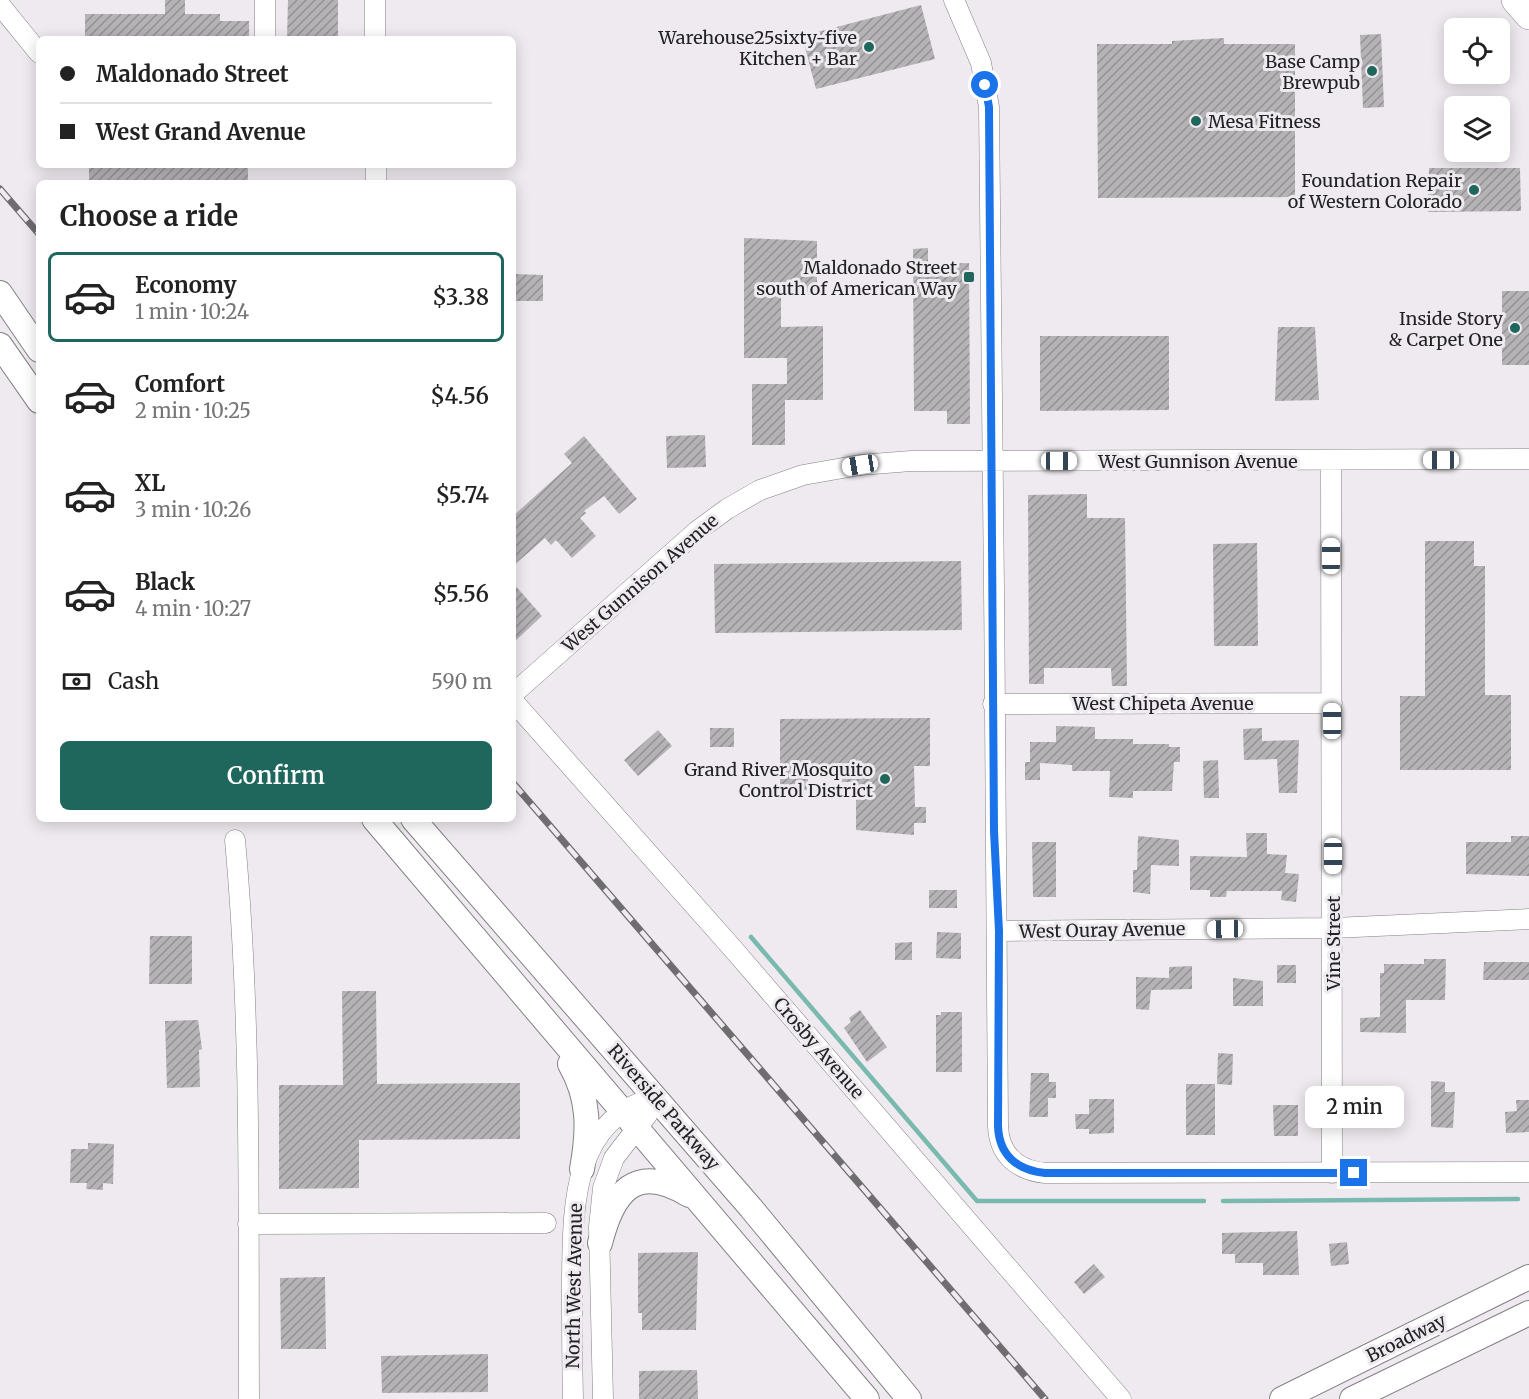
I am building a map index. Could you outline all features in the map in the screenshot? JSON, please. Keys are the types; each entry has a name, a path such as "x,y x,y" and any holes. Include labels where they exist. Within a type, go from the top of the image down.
{"highway":[{"path":"1515,0 1529,16"}],"main road":[{"path":"0,293 36,346"},
{"path":"0,345 36,397"},
{"name":"Riverside Parkway","path":"377,822 867,1399"},
{"name":"Riverside Parkway","path":"416,822 656,1097 909,1399"},
{"path":"552,1030 578,1078 586,1102 589,1127 582,1169"},
{"path":"600,1243 612,1206 627,1188 636,1184 656,1182 667,1184 695,1199"},
{"name":"Broadway","path":"1282,1399 1529,1277"},
{"name":"Broadway","path":"1352,1399 1529,1313"}],"street":[{"path":"265,0 265,36"},
{"path":"375,0 375,36"},
{"path":"954,0 981,63 989,107 993,704 999,931 998,1138 1008,1157 1016,1165 1029,1172 1529,1172"},
{"path":"0,5 36,49"},
{"name":"West Gunnison Avenue","path":"516,691 697,531 760,490 803,475 860,465 911,461 1529,459"},
{"name":"Vine Street","path":"1331,461 1332,1173"},
{"name":"Crosby Avenue","path":"516,703 734,950 1121,1399"},
{"name":"West Chipeta Avenue","path":"993,704 1332,703"},
{"path":"235,840 246,1029 249,1399"},
{"name":"West Ouray Avenue","path":"999,931 1333,928 1529,919"},
{"name":"North West Avenue","path":"573,1399 573,1229 582,1169 601,1133 621,1111 634,1103 656,1097"},
{"name":"North West Avenue","path":"603,1399 600,1206 607,1172 620,1148 636,1130 656,1097"},
{"path":"248,1224 546,1223"}],"building":[{"path":"165,0 185,0 185,14 220,14 220,21 249,21 249,36 85,36 85,14 165,14"},
{"path":"288,0 338,0 338,36 287,36"},
{"name":"Warehouse25sixty-five Kitchen + Bar","path":"921,5 935,59 816,89 802,36"},
{"name":"Base Camp Brewpub","path":"1381,34 1384,107 1363,108 1360,35"},
{"name":"Mesa Fitness","path":"1224,38 1224,44 1295,44 1295,197 1098,198 1097,44 1172,44 1172,41"},
{"path":"89,168 248,168 248,180 89,180"},
{"name":"Foundation Repair of Western Colorado","path":"1429,168 1520,168 1521,211 1428,212"},
{"path":"744,238 817,241 817,295 781,295 781,327 823,326 823,400 785,400 785,445 752,445 752,384 787,384 787,358 744,358"},
{"path":"928,248 928,264 969,263 970,424 947,424 947,411 914,411 913,249"},
{"path":"516,274 543,275 543,301 516,301"},
{"name":"Inside Story & Carpet One","path":"1502,291 1529,291 1529,365 1502,365"},
{"path":"1278,327 1315,327 1319,400 1275,401"},
{"path":"1040,336 1169,336 1169,410 1040,411"},
{"path":"705,435 706,467 667,468 666,436"},
{"path":"584,436 637,499 619,514 604,496 584,511 586,513 580,518 596,536 572,558 556,540 551,545 545,538 516,563 516,513 572,463 564,454"},
{"path":"1087,494 1087,518 1125,518 1127,686 1112,686 1111,668 1044,668 1044,684 1029,684 1028,495"},
{"path":"1425,541 1474,541 1474,566 1485,566 1485,695 1511,695 1511,770 1400,770 1400,696 1425,696"},
{"path":"1257,543 1258,646 1214,646 1213,544"},
{"path":"961,561 962,630 715,633 714,564"},
{"path":"516,586 542,616 516,640"},
{"name":"Grand River Mosquito Control District","path":"930,718 930,766 914,766 915,807 926,807 926,823 914,823 914,835 856,830 856,782 834,782 834,767 808,767 808,790 780,790 780,719"},
{"path":"1056,726 1095,727 1095,739 1133,739 1133,744 1169,744 1169,747 1180,747 1180,762 1174,762 1172,791 1133,791 1133,798 1109,797 1110,771 1072,771 1072,765 1040,763 1040,780 1025,780 1025,762 1030,762 1030,742 1056,742"},
{"path":"710,728 734,728 734,747 710,747"},
{"path":"1262,728 1262,741 1299,740 1297,793 1279,793 1277,759 1244,760 1243,729"},
{"path":"658,730 672,746 638,776 624,760"},
{"path":"1218,760 1219,798 1204,798 1203,761"},
{"path":"1246,833 1267,833 1267,854 1287,855 1285,873 1299,874 1296,902 1281,900 1282,891 1227,891 1226,897 1210,897 1210,890 1190,890 1190,856 1247,857"},
{"path":"1138,836 1179,840 1179,866 1151,865 1150,894 1133,892 1133,870 1137,870"},
{"path":"1511,836 1529,836 1529,876 1466,874 1466,842 1511,842"},
{"path":"1032,842 1056,842 1056,897 1033,897"},
{"path":"929,890 957,890 957,908 929,908"},
{"path":"937,932 961,933 961,959 936,958"},
{"path":"150,936 192,936 192,984 149,984"},
{"path":"912,942 912,960 895,960 895,943"},
{"path":"1424,959 1446,959 1445,1000 1406,1000 1406,1033 1360,1032 1360,1018 1380,1017 1380,973 1384,973 1384,964 1424,964"},
{"path":"1484,962 1529,962 1529,980 1483,980"},
{"path":"1277,965 1296,965 1296,983 1277,983"},
{"path":"1192,966 1192,989 1151,990 1149,1010 1136,1009 1136,977 1169,978 1169,967"},
{"path":"1233,978 1263,981 1263,1006 1233,1006"},
{"path":"342,991 376,991 377,1084 520,1083 520,1139 359,1140 359,1188 279,1189 279,1085 343,1085"},
{"path":"860,1010 887,1047 867,1062 844,1028 851,1022 849,1018"},
{"path":"941,1012 962,1012 962,1072 936,1072 936,1015 941,1015"},
{"path":"198,1020 202,1049 199,1050 200,1087 167,1088 165,1021"},
{"path":"1218,1053 1233,1054 1232,1085 1217,1084"},
{"path":"1031,1073 1049,1073 1049,1082 1056,1082 1056,1098 1048,1098 1048,1117 1029,1117"},
{"path":"1431,1081 1445,1082 1445,1092 1455,1092 1453,1128 1431,1127"},
{"path":"1186,1084 1215,1084 1215,1135 1186,1135"},
{"path":"1382,1089 1382,1123 1360,1123 1359,1090"},
{"path":"1089,1099 1114,1099 1114,1133 1089,1134 1089,1129 1076,1129 1075,1114 1089,1114"},
{"path":"1516,1100 1529,1100 1529,1132 1506,1133 1505,1112 1517,1111"},
{"path":"1273,1105 1298,1105 1298,1136 1274,1136"},
{"path":"88,1143 114,1144 113,1184 103,1183 103,1190 86,1189 87,1183 70,1183 71,1149 88,1149"},
{"path":"1297,1231 1299,1275 1263,1275 1263,1263 1235,1263 1235,1254 1222,1254 1222,1233"},
{"path":"1347,1242 1349,1264 1331,1266 1329,1244"},
{"path":"698,1252 696,1330 642,1330 642,1313 638,1313 638,1253"},
{"path":"1094,1264 1105,1277 1084,1294 1074,1282"},
{"path":"325,1277 326,1349 281,1349 280,1278"},
{"path":"488,1354 488,1392 382,1393 381,1356"},
{"path":"697,1370 698,1399 639,1399 639,1371"}],"waterway":[{"path":"751,937 977,1201 1204,1201"},
{"path":"1223,1201 1518,1199"}],"railway":[{"path":"0,189 36,231"},
{"path":"516,786 1045,1399"}],"place":[{"name":"Warehouse25sixty-five Kitchen + Bar","path":"869,47"},
{"name":"Base Camp Brewpub","path":"1372,71"},
{"name":"Mesa Fitness","path":"1196,121"},
{"name":"Foundation Repair of Western Colorado","path":"1474,190"},
{"name":"Maldonado Street south of American Way","path":"969,277"},
{"name":"Inside Story & Carpet One","path":"1515,328"},
{"name":"Grand River Mosquito Control District","path":"885,779"}],"route":[{"path":"985,85 989,107 994,831 999,931 998,1138 1008,1157 1016,1165 1029,1172 1354,1173"}]}
